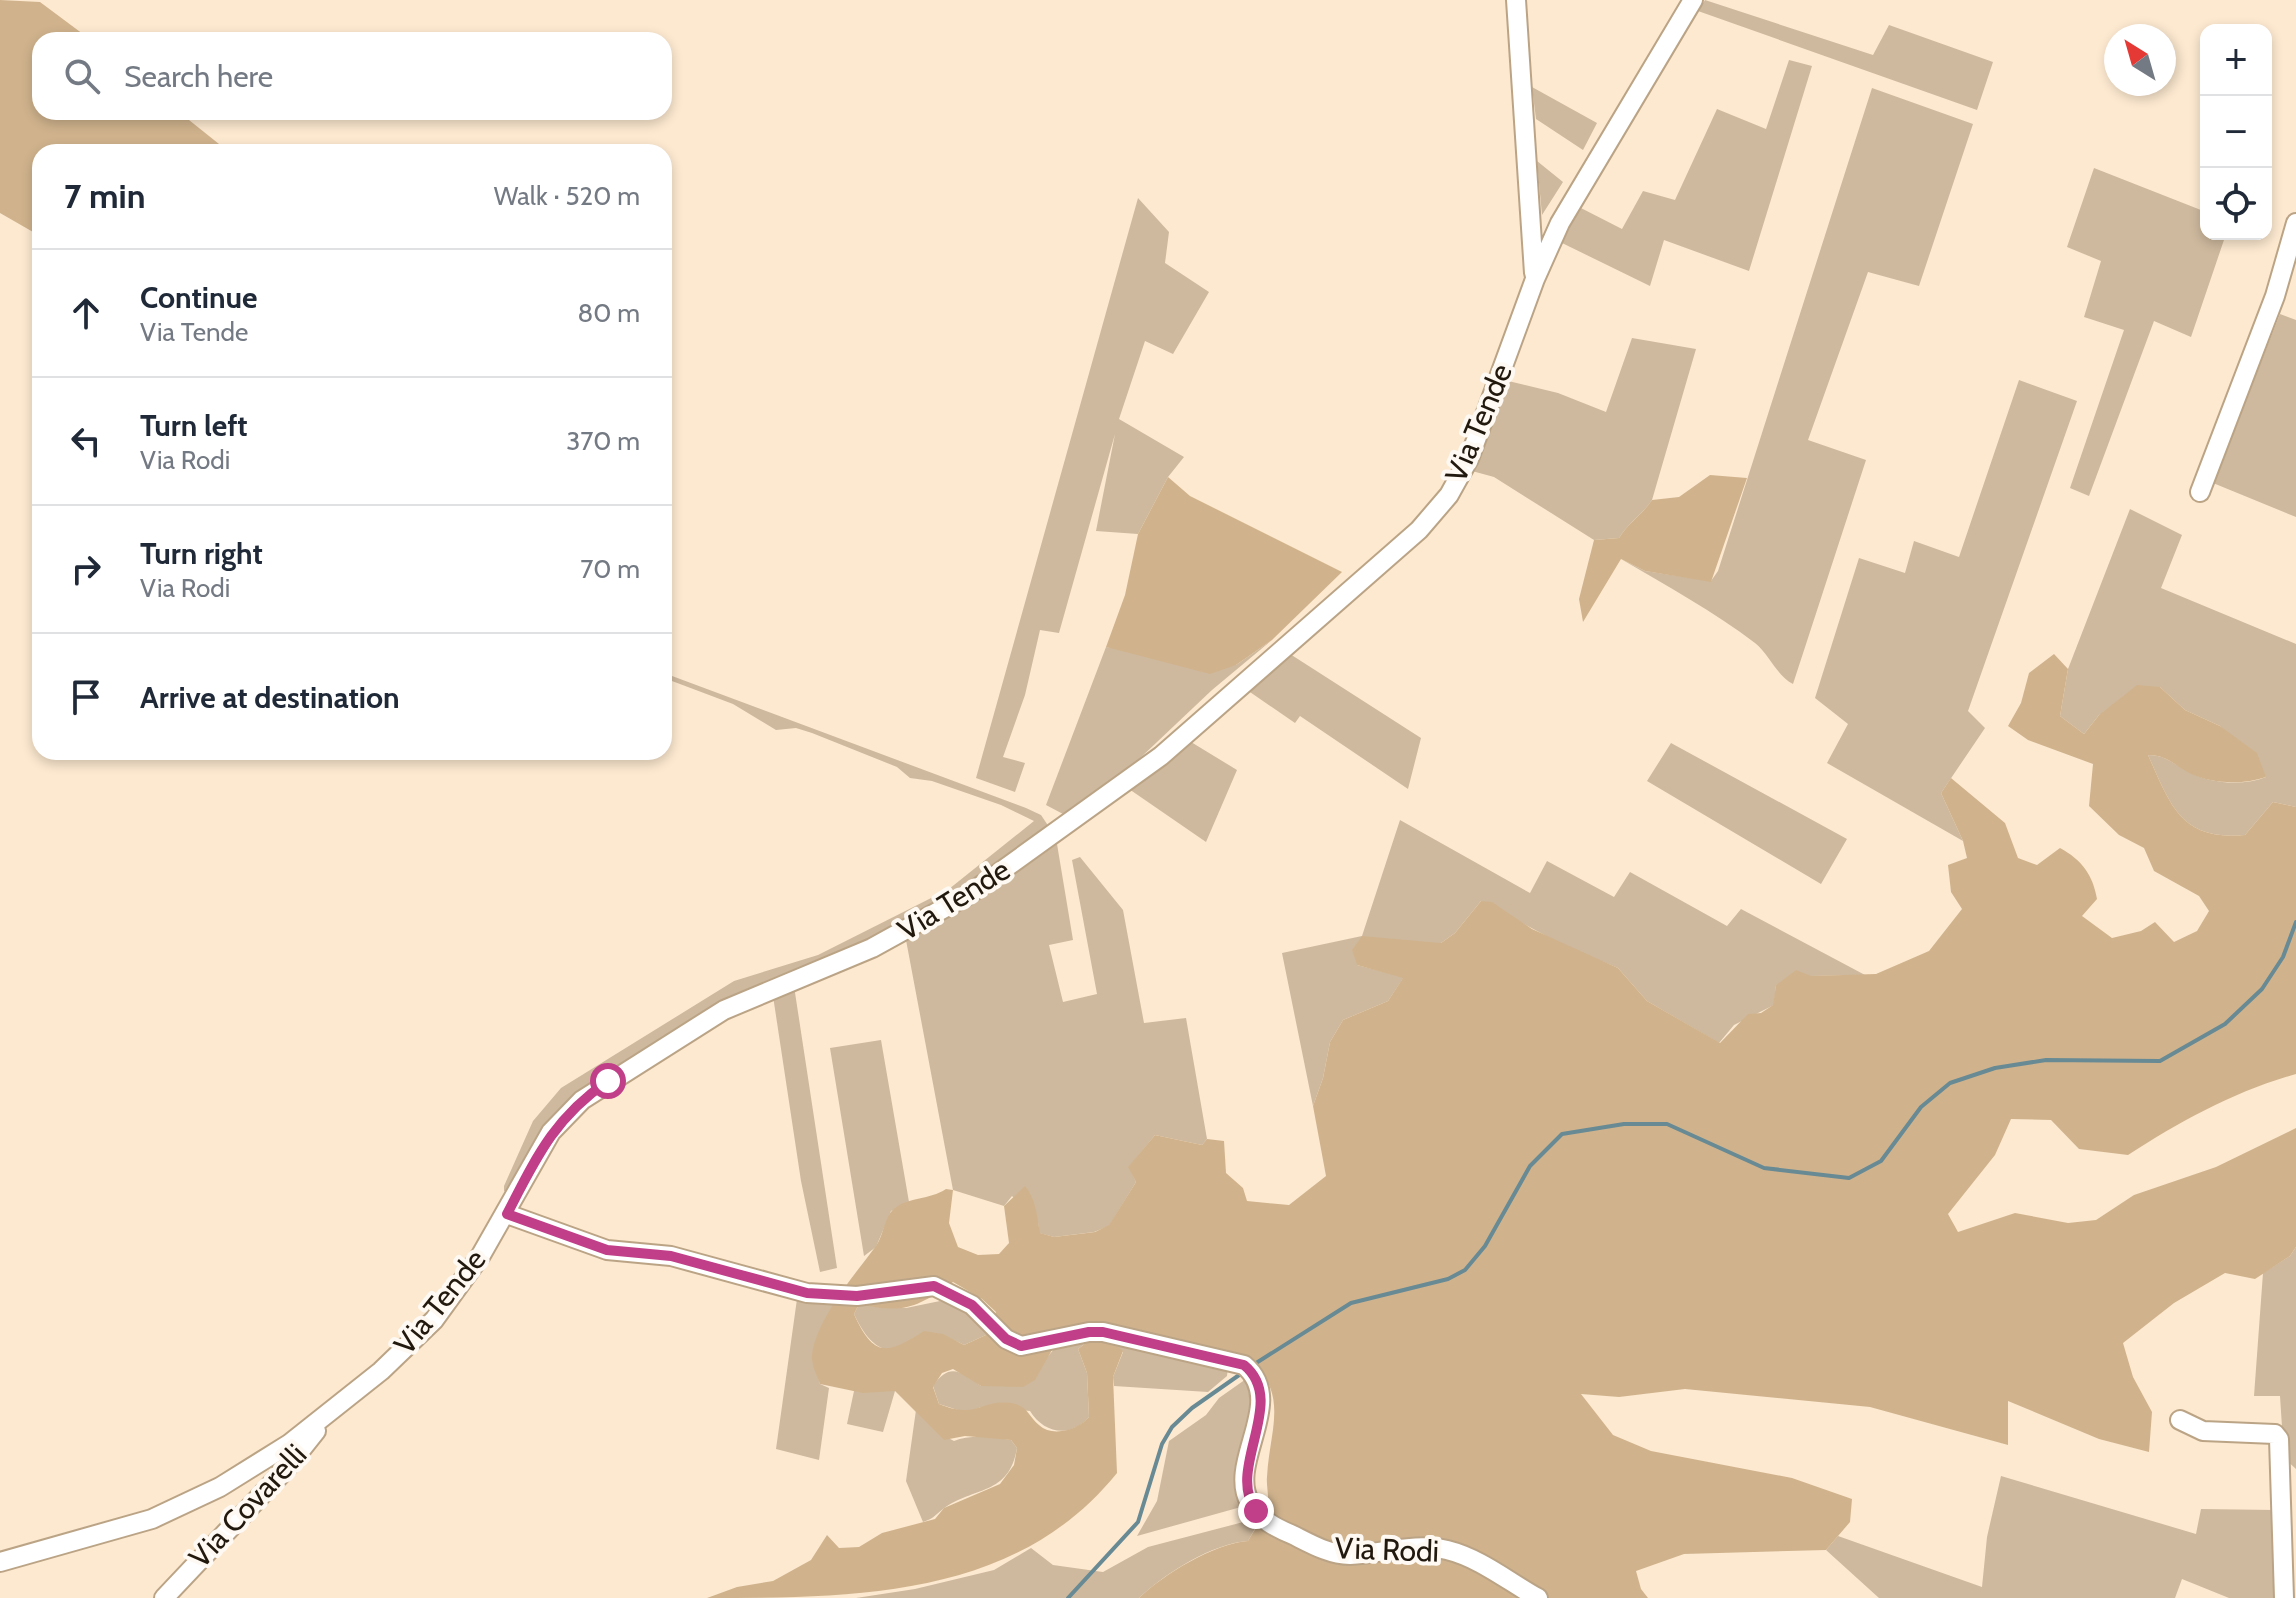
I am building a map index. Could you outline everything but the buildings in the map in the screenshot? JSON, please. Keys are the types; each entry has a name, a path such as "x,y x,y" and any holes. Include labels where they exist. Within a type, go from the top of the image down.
{"street":[{"path":"1516,0 1535,279"},
{"name":"Via Tende","path":"0,1562 127,1528 184,1505 258,1465 406,1350 434,1320 507,1214 551,1132 582,1100 724,1010 872,948 968,895 1161,756 1419,530 1449,495 1469,459 1535,279 1560,223 1693,0"},
{"path":"2200,492 2275,296 2296,223"},
{"name":"Via Rodi","path":"507,1214 607,1250 671,1256 807,1293 857,1296 934,1286 964,1299 1006,1339 1021,1346 1103,1332 1244,1365 1253,1373 1259,1387 1259,1404 1244,1487 1252,1506 1266,1521 1315,1546 1340,1554 1446,1549 1472,1560 1538,1598"},
{"name":"Via Covarelli","path":"164,1598 285,1470 330,1412"},
{"path":"2180,1420 2203,1431 2275,1434 2279,1439 2284,1598"}],"shaded area":[{"path":"0,0 40,2 80,32 32,32 32,120 189,120 219,144 32,144 32,231 0,213"},
{"path":"1705,0 1873,55 1889,25 1993,62 1977,110 1698,11"},
{"path":"1789,60 1812,66 1749,271 1664,240 1650,286 1560,242 1577,206 1622,229 1643,191 1675,200 1717,109 1766,129"},
{"path":"1532,87 1597,123 1583,150 1536,119"},
{"path":"1872,88 1973,124 1919,286 1868,272 1808,440 1866,460 1793,684 1760,648 1739,631 1621,559 1645,571 1711,581 1718,571"},
{"path":"1537,161 1563,182 1542,215"},
{"path":"2094,168 2200,210 2200,240 2224,240 2191,337 2154,321 2089,496 2070,488 2124,330 2084,317 2101,261 2067,247"},
{"path":"1138,198 1169,232 1165,263 1209,292 1173,354 1145,341 1119,419 1184,457 1168,477 1138,534 1096,531 1115,434 1059,633 1040,630 1025,695 1003,757 1025,763 1015,792 976,778"},
{"path":"2280,314 2296,320 2296,517 2213,483"},
{"path":"1632,338 1696,349 1652,500 1619,538 1594,540 1494,477 1472,471 1500,379 1558,393 1606,412"},
{"path":"2019,380 2077,401 1968,711 1985,728 1941,793 1963,841 1827,763 1848,724 1815,698 1859,558 1905,573 1914,541 1959,557"},
{"path":"1710,475 1747,478 1711,582 1645,571 1621,559 1583,622 1579,599 1594,540 1619,538 1652,500 1679,497"},
{"path":"1168,477 1190,496 1342,572 1272,640 1236,665 1210,674 1106,647 1125,595 1138,534"},
{"path":"2130,509 2182,535 2161,588 2296,644 2296,807 2273,802 2245,835 2206,832 2192,826 2172,804 2148,755 2165,758 2198,776 2217,781 2238,783 2266,777 2220,726 2185,710 2160,687 2099,715 2084,734 2060,716 2068,669"},
{"path":"1272,640 1212,690 1138,760 1063,814 1046,805 1106,647 1236,665"},
{"path":"1290,654 1421,738 1408,789 1300,716 1295,723 1247,690"},
{"path":"2054,654 2068,669 2060,716 2084,734 2099,715 2137,685 2160,687 2185,710 2220,726 2257,753 2266,777 2238,782 2198,777 2165,759 2148,755 2172,804 2192,826 2223,835 2245,835 2273,802 2296,807 2296,1074 2251,1089 2209,1108 2128,1155 2079,1149 2051,1120 2011,1119 1995,1155 1948,1214 1958,1232 2015,1213 2068,1223 2096,1220 2134,1195 2216,1167 2296,1128 2296,1247 2290,1256 2255,1279 2225,1273 2174,1303 2123,1343 2133,1377 2152,1412 2149,1452 2099,1439 2008,1401 2008,1445 1870,1407 1685,1389 1619,1397 1581,1394 1613,1435 1651,1451 1792,1478 1852,1499 1850,1522 1826,1550 1684,1554 1636,1571 1641,1589 1648,1598 1139,1598 1162,1579 1205,1554 1248,1541 1268,1504 1273,1400 1270,1387 1250,1359 1103,1324 1079,1324 1052,1350 1035,1380 1023,1387 981,1386 953,1369 942,1373 933,1387 939,1404 970,1410 992,1404 1016,1404 1045,1429 1066,1430 1089,1417 1087,1373 1078,1349 1087,1342 1114,1343 1123,1351 1113,1377 1117,1473 1077,1514 1031,1545 982,1567 930,1582 820,1596 707,1598 737,1587 773,1581 811,1560 827,1535 839,1548 859,1547 882,1533 935,1519 944,1508 1000,1484 1014,1465 1017,1448 1011,1440 965,1436 944,1440 895,1391 863,1393 820,1384 812,1359 815,1341 838,1297 876,1246 895,1208 946,1189 953,1190 949,1223 958,1247 978,1255 999,1254 1009,1243 1004,1206 1025,1186 1034,1202 1040,1233 1054,1237 1095,1232 1109,1225 1136,1182 1128,1167 1155,1135 1202,1145 1207,1139 1224,1141 1226,1173 1243,1188 1247,1201 1289,1205 1326,1176 1313,1106 1323,1078 1330,1042 1343,1020 1388,1001 1403,978 1357,965 1352,950 1362,936 1441,943 1455,933 1481,901 1492,902 1532,929 1618,968 1647,1001 1720,1043 1748,1014 1761,1013 1773,1005 1776,985 1796,970 1811,976 1876,974 1929,951 1962,909 1951,892 1948,865 1967,858 1963,841 1941,793 1951,778 2005,823 2018,858 2037,865 2060,848 2080,863 2093,883 2097,899 2082,916 2112,938 2141,931 2155,922 2174,942 2197,931 2209,911 2199,896 2154,871 2144,848 2119,835 2089,806 2093,764 2028,740 2008,726 2021,703 2029,673","holes":["953,1282 982,1299 996,1312 988,1334 964,1345 943,1334 924,1331 901,1344 883,1348 868,1339 854,1314 859,1304 899,1308 919,1303"]},
{"path":"672,676 1026,808 1041,815 1049,827 955,895 856,949 734,998 577,1094 554,1114 509,1193 504,1191 533,1121 561,1088 734,981 818,955 949,889 1034,821 1001,805 932,781 910,778 897,767 812,733 796,728 776,730 733,704 672,681"},
{"path":"1191,742 1237,770 1206,842 1129,789"},
{"path":"1671,743 1847,839 1821,884 1647,781"},
{"path":"1400,820 1530,893 1547,861 1614,897 1630,872 1727,926 1741,909 1865,975 1811,976 1776,985 1774,1005 1734,1025 1719,1043 1647,1001 1618,968 1561,944 1481,901 1455,933 1441,943 1410,943 1357,965 1404,977 1388,1001 1343,1020 1330,1042 1323,1078 1313,1106 1282,953 1362,936"},
{"path":"1057,844 1073,940 1049,945 1063,1002 1097,994 1072,860 1080,857 1123,910 1144,1023 1186,1018 1207,1139 1202,1145 1155,1135 1129,1167 1136,1182 1109,1226 1094,1232 1054,1237 1039,1233 1038,1222 1012,1196 1004,1206 953,1190 906,940 991,891"},
{"path":"794,986 837,1268 820,1272 801,1181 773,996"},
{"path":"881,1040 909,1202 891,1211 876,1247 864,1256 830,1048"},
{"path":"2296,1247 2296,1469 2284,1458 2280,1396 2254,1396 2263,1273 2290,1256"},
{"path":"797,1299 836,1303 819,1333 815,1351 820,1384 829,1388 819,1460 776,1449"},
{"path":"940,1301 960,1305 990,1331 964,1345 947,1337 929,1335 916,1337 902,1347 884,1349 871,1341 854,1314 859,1304 906,1308"},
{"path":"1060,1342 1087,1342 1078,1349 1087,1373 1089,1417 1082,1424 1066,1430 1050,1429 1030,1411 981,1407 967,1413 939,1404 933,1386 944,1374 956,1371 981,1386 1044,1361"},
{"path":"1114,1343 1176,1359 1228,1367 1227,1376 1208,1392 1114,1386 1113,1377 1123,1352"},
{"path":"1246,1379 1252,1418 1238,1473 1241,1507 1137,1536 1157,1501 1169,1441 1206,1415 1219,1398"},
{"path":"854,1391 895,1391 883,1432 847,1424"},
{"path":"916,1410 937,1432 954,1441 974,1437 997,1438 1011,1440 1017,1448 1013,1463 998,1482 955,1502 923,1522 906,1481"},
{"path":"2001,1476 2196,1534 2201,1509 2275,1510 2278,1598 2229,1598 2182,1579 2175,1598 1879,1598 1826,1550 1838,1536 1982,1587 1987,1537"},
{"path":"1251,1520 1257,1525 1248,1541 1220,1547 1190,1561 1139,1598 856,1598 915,1589 994,1570 1031,1548 1053,1565 1103,1572 1148,1547"}],"waterway":[{"path":"1253,1365 1351,1303 1448,1279 1465,1270 1485,1246 1530,1166 1562,1134 1624,1124 1667,1124 1764,1168 1849,1178 1881,1161 1921,1107 1950,1083 1995,1068 2046,1060 2160,1061 2225,1024 2262,989 2283,957 2296,922"},
{"path":"1068,1598 1138,1522 1162,1444 1172,1427 1192,1408 1242,1373"}],"route":[{"path":"608,1081 570,1110 551,1132 507,1214 607,1250 671,1256 737,1277 807,1293 857,1296 934,1286 944,1288 972,1305 1012,1344 1021,1346 1103,1332 1172,1351 1244,1365 1256,1377 1259,1387 1258,1422 1244,1487 1256,1511"}]}
